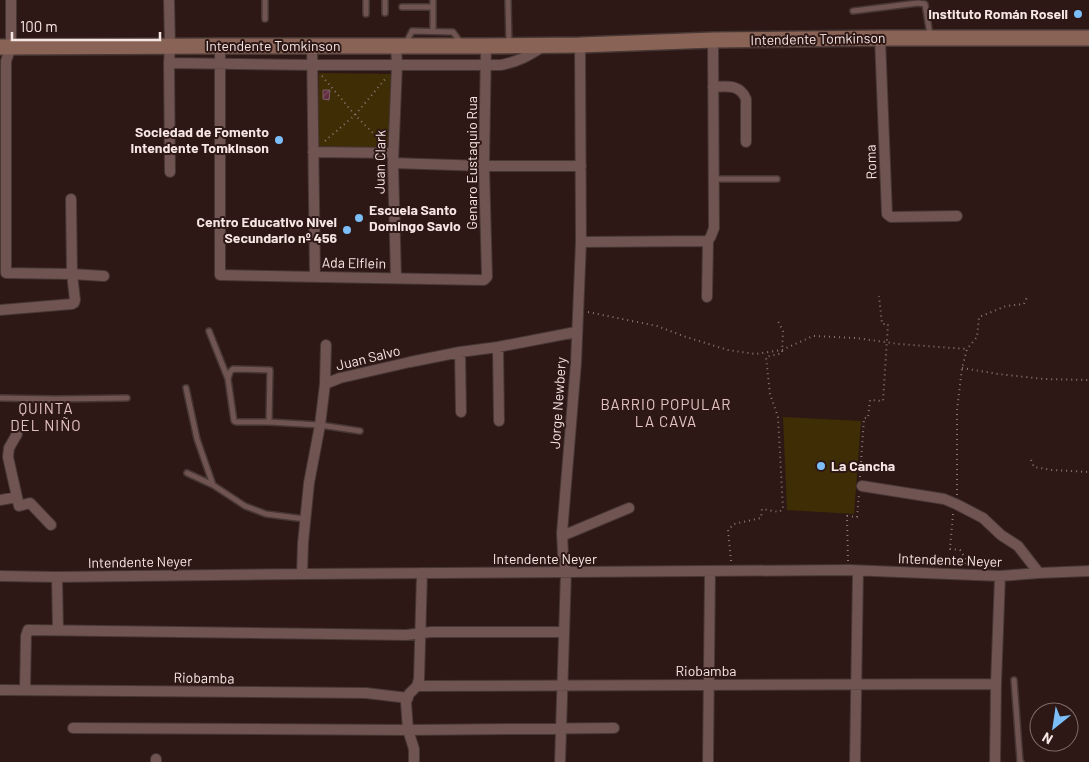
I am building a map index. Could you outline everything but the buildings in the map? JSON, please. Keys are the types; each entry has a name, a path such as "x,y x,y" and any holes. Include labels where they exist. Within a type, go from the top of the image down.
{"street":[{"path":"11,0 4,54 6,273 104,276"},
{"path":"169,0 170,172"},
{"name":"Roma","path":"880,38 887,214 891,217 956,216"},
{"name":"Intendente Tomkinson","path":"4,54 170,46 486,46 713,40 1089,38"},
{"path":"708,297 708,241 712,236 714,228 713,40"},
{"name":"Intendente Tomkinson","path":"169,63 501,65 525,58 546,44"},
{"name":"Jorge Newbery","path":"560,762 566,572 562,536 576,363 581,242 580,45"},
{"path":"220,46 220,63"},
{"path":"312,46 315,276"},
{"name":"Juan Clark","path":"396,278 393,158 397,65 401,46"},
{"name":"Genaro Eustaquio Rua","path":"486,46 484,166 487,279"},
{"name":"Ada Elflein","path":"220,63 220,275 487,279"},
{"path":"713,87 731,87 741,90 744,94 746,99 746,142"},
{"path":"313,152 484,166 581,166"},
{"path":"0,310 74,303 71,199"},
{"path":"581,242 708,241"},
{"name":"Juan Salvo","path":"302,574 309,483 320,425 325,384 340,378 460,352 498,347 576,332"},
{"path":"325,384 326,346"},
{"path":"498,347 499,421"},
{"path":"460,352 460,412"},
{"path":"17,434 9,448 8,457 19,506 30,503 51,525"},
{"path":"860,484 956,504 983,518 1001,535 1018,546 1038,573"},
{"path":"0,500 17,497"},
{"path":"562,536 630,508"},
{"path":"853,570 856,684 855,762"},
{"name":"Intendente Neyer","path":"0,576 853,570 1000,576 1089,571"},
{"path":"708,762 710,572"},
{"path":"414,762 414,749 408,730 406,702 419,680 422,573"},
{"path":"995,762 1000,576"},
{"path":"57,577 58,630"},
{"path":"25,690 26,636 28,630 406,635 431,632 564,632"},
{"name":"Riobamba","path":"417,686 996,684"},
{"name":"Riobamba","path":"0,690 366,693 408,698"},
{"path":"73,728 408,730 614,728"}],"lane":[{"path":"265,0 265,19"},
{"path":"366,0 366,14"},
{"path":"385,0 385,13"},
{"path":"433,0 433,31"},
{"path":"508,0 509,45"},
{"path":"853,11 918,3 925,4 931,38"},
{"path":"402,7 433,7"},
{"path":"401,46 412,31 453,32 463,46"},
{"path":"713,179 777,179"},
{"path":"209,331 228,379 234,421 320,425 360,432"},
{"path":"228,379 233,369 270,370 269,422"},
{"path":"186,388 197,439 213,485"},
{"path":"0,398 127,398"},
{"path":"187,473 213,485 245,506 266,514 306,520"},
{"path":"1014,680 1021,762"}],"path":[{"path":"312,65 393,158"},
{"path":"313,152 354,115 397,65"},
{"path":"963,575 966,559 960,550 950,548 953,509 956,504 957,410 962,368 967,349 978,337 980,317 1006,306 1024,304 1028,295"},
{"path":"853,570 847,516 857,517 864,418 868,418 870,400 883,401 888,324 882,324 879,296"},
{"path":"578,310 657,326 728,350 755,354 782,350 813,336 856,338 887,343 967,349"},
{"path":"732,571 728,530 734,524 761,518 762,509 778,512 782,509 778,417 770,394 766,357 782,353 783,330 778,321"},
{"path":"962,368 1044,379 1089,380"},
{"path":"1032,460 1034,467 1089,472"}],"shaded area":[{"path":"319,73 393,74 393,157 318,157"},
{"name":"La Cancha","path":"783,417 861,421 854,514 787,510"}],"place":[{"name":"Instituto Román Rosell","path":"1078,14"},
{"name":"Sociedad de Fomento Intendente Tomkinson","path":"279,140"},
{"name":"Escuela Santo Domingo Savio","path":"359,218"},
{"name":"Centro Educativo Nivel Secundario nº 456","path":"347,230"},
{"name":"La Cancha","path":"821,466"}],"district":[{"name":"BARRIO POPULAR LA CAVA","path":"666,414"},
{"name":"QUINTA DEL NIÑO","path":"46,418"}]}
